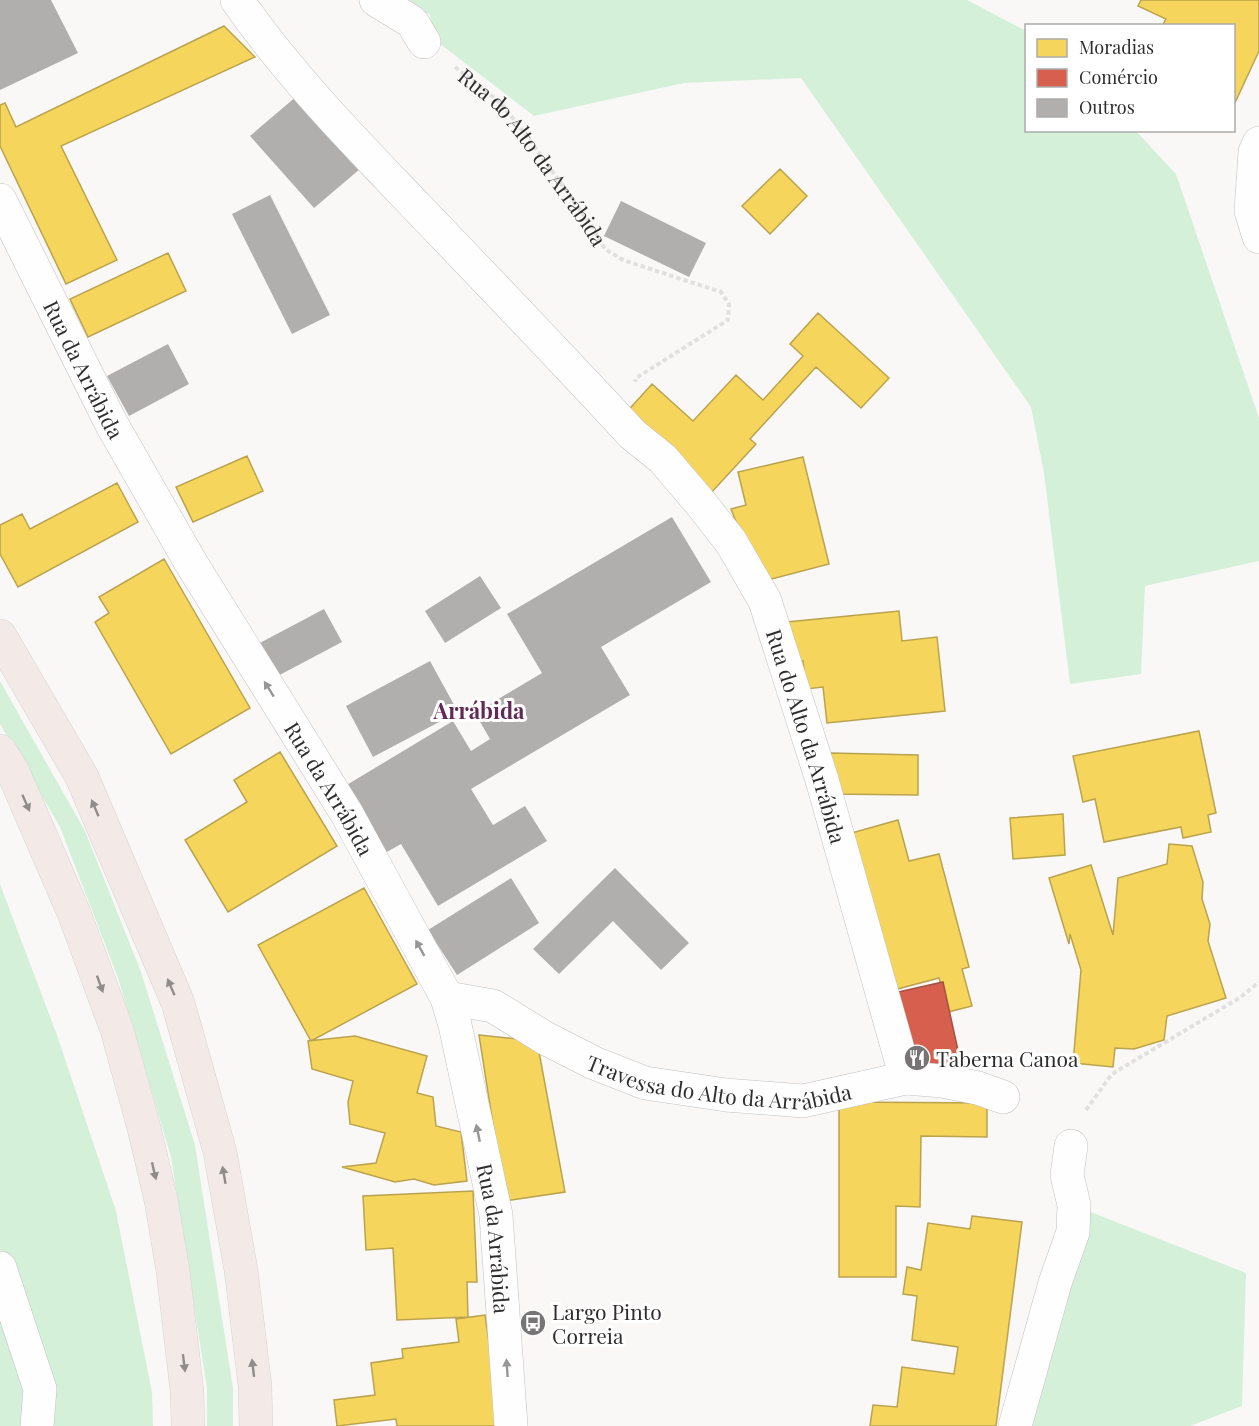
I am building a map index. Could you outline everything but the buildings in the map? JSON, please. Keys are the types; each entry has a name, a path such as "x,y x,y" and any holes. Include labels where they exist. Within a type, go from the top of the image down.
{"highway":[{"path":"0,636 82,777 178,1004 220,1152 241,1270 255,1386 256,1426"},
{"path":"0,751 13,772 74,913 117,1030 161,1200 173,1272 187,1391 188,1426"}],"street":[{"name":"Rua do Alto da Arrábida","path":"237,0 254,26 294,75 632,434 663,459 731,542 765,601 822,780 906,1078"},
{"path":"376,0 412,22 424,42"},
{"path":"1259,143 1255,153 1251,211 1259,237"},
{"name":"Rua da Arrábida","path":"0,200 123,443 190,563 347,814 447,998 496,1215 511,1426"},
{"name":"Travessa do Alto da Arrábida","path":"447,998 492,1006 545,1038 594,1063 645,1083 726,1095 803,1101 906,1078 942,1081 978,1088 1003,1097"},
{"path":"1015,1426 1055,1283 1073,1232 1074,1205 1067,1175 1071,1146"},
{"path":"0,1268 40,1389 38,1426"}],"path":[{"name":"Rua do Alto da Arrábida","path":"424,42 501,103 591,225 605,249 623,260 721,292 729,304 728,320 636,378 627,398 623,415 632,434"},
{"path":"1071,1146 1085,1110 1112,1074 1241,997 1259,982"}],"green space":[{"path":"405,0 967,0 1025,30 1025,132 1137,132 1176,174 1259,418 1259,561 1145,586 1141,674 1070,684 1044,473 1031,407 801,78 684,83 534,116 435,40 430,15"},
{"path":"0,681 85,831 141,972 195,1145 233,1388 233,1426 207,1426 207,1389 171,1157 118,978 60,827 0,724"},
{"path":"0,884 57,1035 116,1211 152,1392 153,1426 0,1426"},
{"path":"1083,1209 1246,1273 1242,1406 1190,1426 1027,1426"}],"place":[{"name":"Taberna Canoa","path":"917,1058"},
{"name":"Largo Pinto Correia","path":"533,1323"}],"district":[{"name":"Arrábida","path":"479,710"}]}
